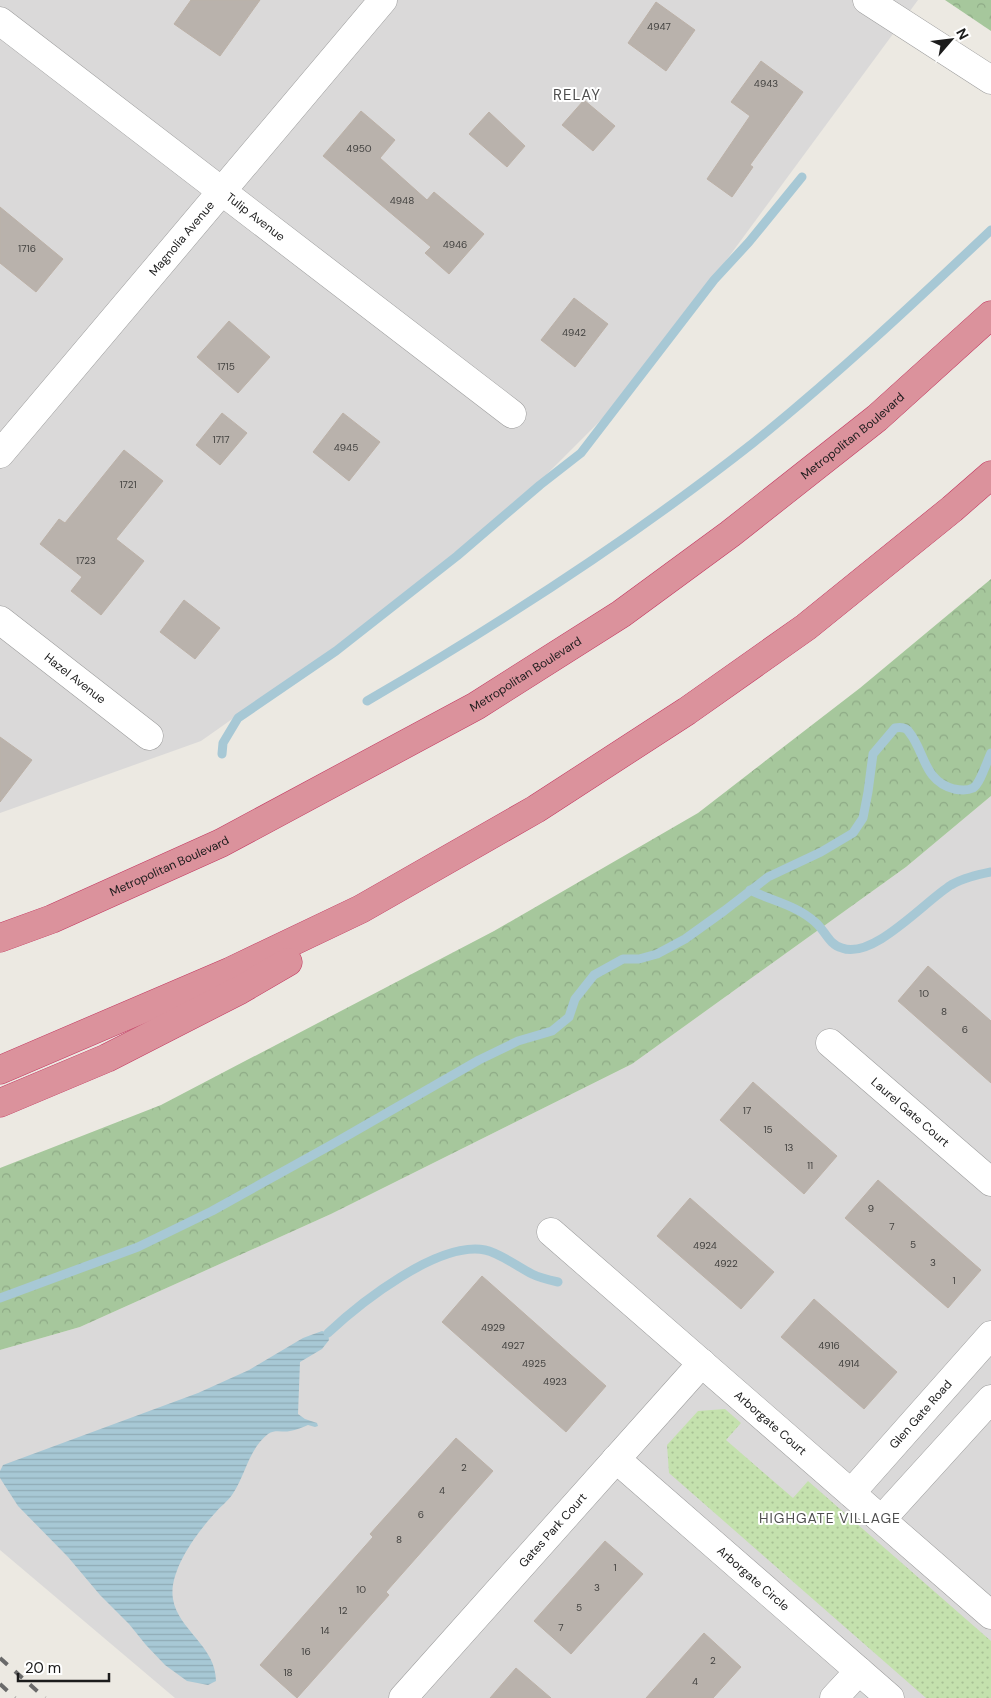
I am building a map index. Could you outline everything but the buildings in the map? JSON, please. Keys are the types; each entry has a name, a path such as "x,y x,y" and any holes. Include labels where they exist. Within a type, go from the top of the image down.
{"highway":[{"name":"Metropolitan Boulevard","path":"0,938 52,919 221,843 476,706 620,614 730,534 877,418 991,315"},
{"path":"0,1103 107,1058 240,990 367,918 687,711 806,627 952,509 991,475"},
{"path":"0,1070 231,971 361,909 536,809"}],"street":[{"name":"Magnolia Avenue","path":"0,454 383,0"},
{"path":"867,0 991,80"},
{"name":"Tulip Avenue","path":"0,21 512,414"},
{"name":"Hazel Avenue","path":"0,620 149,736"},
{"name":"Laurel Gate Court","path":"830,1043 991,1182"},
{"name":"Arborgate Court","path":"551,1232 991,1615"},
{"name":"Glen Gate Road","path":"851,1493 991,1335"},
{"name":"Gates Park Court","path":"404,1698 702,1363"},
{"path":"882,1520 991,1398"},
{"name":"Arborgate Circle","path":"616,1459 890,1698"},
{"path":"834,1698 859,1670"}],"shaded area":[{"name":"RELAY","path":"0,0 918,0 630,391 518,503 380,615 201,741 0,813"},
{"name":"HIGHGATE VILLAGE","path":"991,796 991,1698 175,1698 0,1550 0,1350 80,1327 331,1214 632,1064 906,867"}],"green space":[{"path":"945,0 991,0 991,31"},
{"path":"991,579 991,796 906,867 632,1064 331,1214 80,1327 0,1350 0,1168 161,1105 494,931 698,813 860,688"},
{"path":"725,1409 741,1423 726,1440 793,1498 808,1481 991,1641 991,1698 926,1698 669,1473 667,1445 698,1411"}],"water":[{"path":"322,1331 328,1333 329,1340 322,1349 300,1362 298,1414 305,1419 317,1423 318,1426 308,1425 290,1431 274,1432 261,1440 232,1495 193,1540 175,1576 173,1599 176,1610 210,1658 216,1681 208,1685 187,1681 165,1665 129,1624 100,1595 68,1557 18,1506 0,1478 0,1471 3,1465 198,1393 249,1370 303,1338"}],"waterway":[{"path":"222,754 223,743 238,718 336,651 457,556 540,485 581,453 714,280 749,242 802,177"},
{"path":"367,701 467,641 564,579 707,478 784,418 904,312 991,230"},
{"path":"0,1298 138,1247 212,1211 479,1060 518,1041 552,1031 569,1017 575,999 594,975 623,959 639,959 657,954 685,939 768,877 821,852 853,833 863,818 873,754 895,728 908,730 930,772 944,785 954,789 968,790 976,786 991,753"},
{"path":"750,890 808,916 837,946 855,949 883,938 951,885 991,872"},
{"path":"328,1333 359,1306 401,1277 423,1264 445,1255 466,1250 485,1250 491,1252 535,1275 558,1282"}],"railway":[{"path":"0,1658 45,1698"},
{"path":"0,1684 15,1698"}],"district":[{"name":"RELAY","path":"577,95"},
{"name":"HIGHGATE VILLAGE","path":"830,1518"}]}
